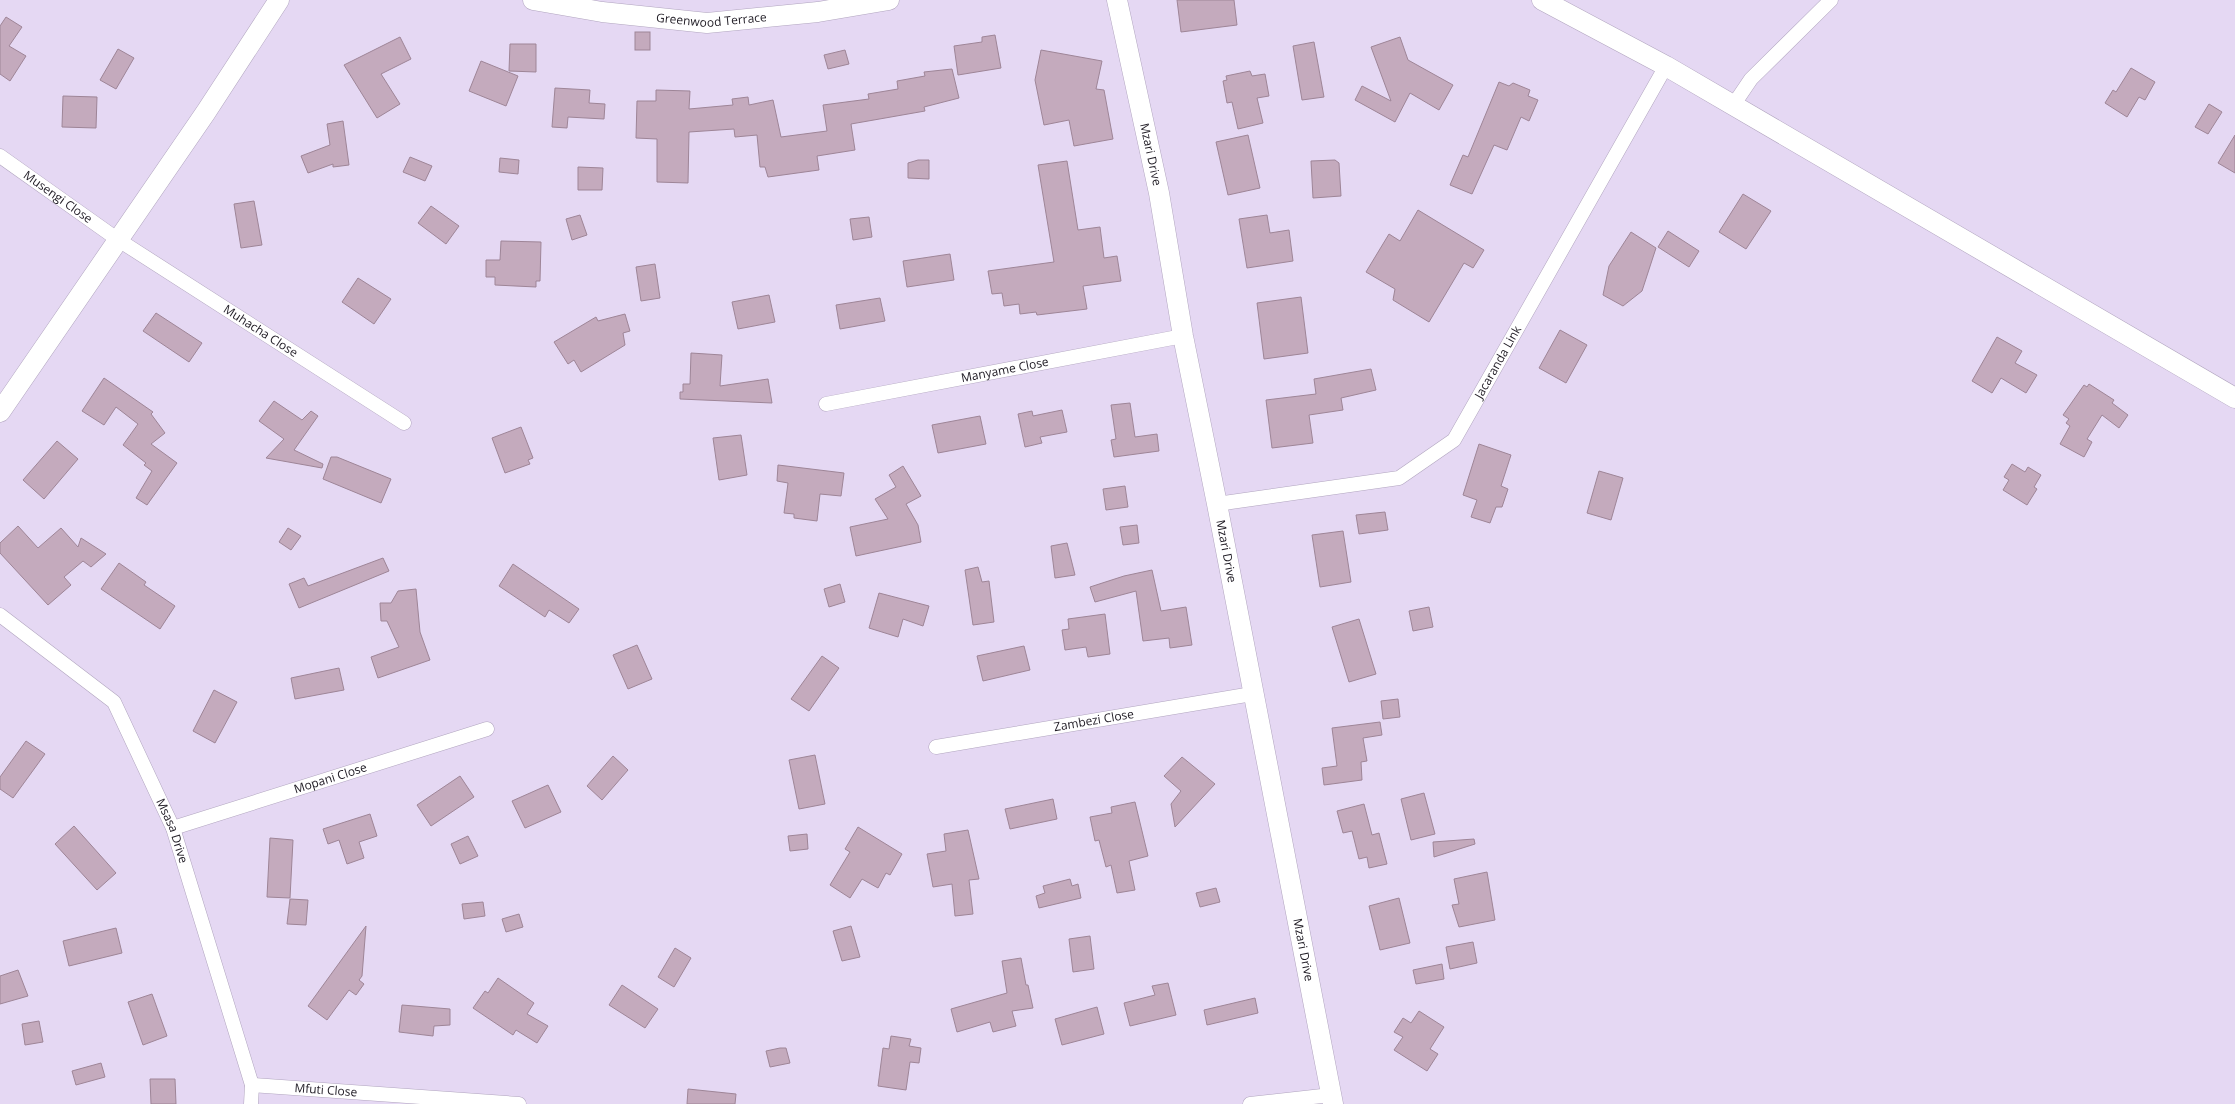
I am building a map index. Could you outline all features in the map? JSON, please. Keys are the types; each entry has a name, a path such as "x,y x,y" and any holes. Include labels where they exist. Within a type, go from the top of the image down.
{"street":[{"path":"0,412 206,112 279,0"},
{"name":"Greenwood Terrace","path":"533,0 603,6 708,23 818,12 889,0"},
{"name":"Mzari Drive","path":"1117,0 1159,193 1183,336 1218,504 1252,694 1332,1100"},
{"path":"1542,0 1666,66 1732,107 2235,398"},
{"path":"1732,107 1752,79 1832,0"},
{"name":"Jacaranda Link","path":"1218,504 1398,478 1454,440 1666,66"},
{"name":"Musengi Close","path":"0,156 117,239"},
{"name":"Muhacha Close","path":"117,239 404,423"},
{"name":"Manyame Close","path":"826,404 1183,336"},
{"name":"Msasa Drive","path":"0,615 114,702 173,828 252,1085 251,1104"},
{"name":"Zambezi Close","path":"936,747 1252,694"},
{"name":"Mopani Close","path":"173,828 488,729"},
{"name":"Mfuti Close","path":"252,1085 519,1104"},
{"path":"1250,1104 1332,1100"}],"building":[{"path":"1177,0 1234,0 1237,25 1181,32"},
{"path":"6,17 22,27 9,46 26,56 10,81 0,74 0,26"},
{"path":"635,32 650,32 650,50 635,50"},
{"path":"995,35 1001,68 958,75 954,46 982,42 982,37"},
{"path":"400,37 411,59 381,74 400,104 377,118 344,65"},
{"path":"1400,37 1408,60 1453,85 1439,110 1410,93 1395,122 1355,100 1362,86 1391,101 1371,47"},
{"path":"1314,42 1324,97 1302,100 1293,46"},
{"path":"510,44 536,44 536,72 509,71"},
{"path":"118,49 134,58 116,89 100,80"},
{"path":"845,50 849,64 828,69 824,55"},
{"path":"1041,50 1102,61 1096,89 1104,90 1113,139 1074,146 1069,120 1044,125 1035,80"},
{"path":"481,61 518,76 506,106 469,91"},
{"path":"2131,68 2155,82 2145,100 2139,97 2127,117 2105,103 2113,90 2116,92"},
{"path":"952,69 959,98 924,107 925,111 851,124 855,150 817,156 819,170 768,177 765,167 760,167 757,135 735,137 734,129 689,132 688,183 657,182 657,139 636,138 637,101 656,101 656,90 690,91 689,109 733,105 732,99 748,97 749,105 773,100 781,137 827,131 823,105 869,99 868,94 898,89 897,81 925,76 924,72"},
{"path":"1250,71 1252,76 1265,74 1269,96 1257,98 1263,123 1238,129 1232,102 1227,103 1223,81 1227,80 1226,76"},
{"path":"1499,82 1509,86 1513,83 1530,90 1528,96 1538,100 1529,121 1521,117 1507,150 1494,145 1472,194 1450,185 1463,155 1468,157"},
{"path":"555,88 590,90 589,103 605,104 604,119 568,117 567,128 552,127"},
{"path":"63,96 97,97 96,128 62,127"},
{"path":"2209,104 2222,112 2208,134 2195,127"},
{"path":"343,121 349,165 333,167 333,164 308,173 301,156 330,145 327,124"},
{"path":"1248,135 1260,188 1228,195 1216,142"},
{"path":"2235,135 2235,173 2218,163"},
{"path":"410,157 432,166 425,181 403,172"},
{"path":"500,158 519,160 518,174 499,172"},
{"path":"918,160 929,160 929,179 908,178 908,163"},
{"path":"1335,160 1339,163 1341,196 1313,198 1311,161"},
{"path":"1067,161 1078,230 1100,227 1104,258 1117,256 1121,281 1083,286 1087,309 1037,315 1036,312 1020,314 1019,304 1004,306 1002,293 992,294 988,271 1054,262 1038,165"},
{"path":"578,167 603,168 602,190 578,190"},
{"path":"1743,194 1771,211 1746,249 1719,232"},
{"path":"254,201 262,245 241,248 234,204"},
{"path":"431,206 459,226 446,244 418,223"},
{"path":"1418,210 1484,250 1473,268 1464,263 1429,322 1393,300 1395,289 1366,272 1389,234 1400,241"},
{"path":"580,215 587,235 572,240 566,219"},
{"path":"1267,215 1270,233 1289,230 1293,261 1247,268 1239,219"},
{"path":"869,217 872,237 853,240 850,219"},
{"path":"1668,231 1699,251 1689,267 1658,247"},
{"path":"1631,232 1656,248 1642,291 1623,306 1603,295 1609,266"},
{"path":"501,241 541,242 540,281 536,281 536,287 495,285 495,277 486,277 486,260 500,260"},
{"path":"950,254 954,280 907,287 903,261"},
{"path":"655,264 660,298 641,301 636,267"},
{"path":"358,278 391,299 374,324 342,302"},
{"path":"769,295 775,322 738,329 732,302"},
{"path":"1301,297 1308,353 1264,359 1257,303"},
{"path":"880,298 885,321 840,329 836,305"},
{"path":"156,313 202,343 189,362 143,331"},
{"path":"625,314 630,331 623,333 625,345 581,372 574,360 568,364 554,342 596,317 598,321"},
{"path":"1560,330 1587,345 1566,383 1539,368"},
{"path":"1997,337 2022,351 2015,363 2037,375 2026,393 2001,378 1992,393 1972,381"},
{"path":"691,353 722,355 720,386 768,379 772,403 680,399 680,392 683,392 683,384 690,384"},
{"path":"1371,369 1376,390 1341,398 1343,410 1309,415 1313,443 1272,448 1266,400 1316,394 1314,379"},
{"path":"104,378 153,412 151,414 165,433 151,444 177,463 147,505 136,498 152,471 144,465 146,463 123,445 138,424 116,407 104,425 82,411"},
{"path":"2089,384 2114,400 2112,403 2128,415 2119,428 2102,415 2087,439 2092,442 2084,457 2060,444 2070,426 2066,423 2069,419 2063,415 2084,385 2087,387"},
{"path":"274,401 302,420 311,411 318,416 294,450 323,464 322,468 266,458 284,439 259,421"},
{"path":"1130,403 1135,437 1157,434 1159,451 1114,457 1111,440 1116,439 1111,405"},
{"path":"1062,410 1067,432 1040,437 1042,443 1025,447 1018,414 1032,411 1033,416"},
{"path":"980,416 986,444 938,453 932,425"},
{"path":"521,427 533,458 528,460 530,464 505,473 492,438"},
{"path":"741,435 747,475 719,480 713,438"},
{"path":"57,441 78,459 44,499 23,480"},
{"path":"1479,444 1511,455 1501,486 1508,489 1502,507 1496,507 1490,523 1471,517 1477,500 1463,495"},
{"path":"331,457 337,457 391,479 381,503 323,479"},
{"path":"2012,464 2025,472 2028,467 2041,475 2034,487 2037,489 2027,505 2003,490 2009,480 2004,477"},
{"path":"778,465 844,473 841,496 820,494 817,521 794,518 794,514 784,513 788,483 777,481"},
{"path":"903,466 921,496 906,504 918,525 921,542 856,556 850,527 888,519 875,499 896,487 889,475"},
{"path":"1599,471 1623,478 1611,520 1587,513"},
{"path":"1125,486 1128,507 1106,510 1103,489"},
{"path":"1385,512 1388,530 1359,534 1356,515"},
{"path":"1137,525 1139,543 1123,545 1120,527"},
{"path":"18,526 38,548 61,528 78,547 81,538 106,554 91,567 83,561 64,577 71,585 48,605 0,553 0,543"},
{"path":"288,528 301,536 291,550 279,542"},
{"path":"1343,531 1351,582 1320,587 1312,535"},
{"path":"1067,543 1075,575 1055,578 1051,546"},
{"path":"383,558 389,571 299,608 289,584 304,578 308,586"},
{"path":"119,563 146,582 144,585 175,606 160,629 101,589"},
{"path":"513,564 579,609 569,623 549,610 545,617 499,586"},
{"path":"978,567 982,582 989,581 994,622 973,625 965,570"},
{"path":"1152,570 1161,611 1186,607 1192,645 1170,648 1169,638 1143,641 1136,591 1095,602 1090,587 1124,576"},
{"path":"840,584 845,602 829,607 824,589"},
{"path":"416,589 420,632 430,660 378,678 371,657 399,647 387,621 381,621 380,603 391,603 398,591"},
{"path":"879,593 929,606 923,626 903,619 898,637 869,628"},
{"path":"1429,607 1433,627 1413,631 1409,611"},
{"path":"1105,614 1110,654 1088,657 1086,647 1065,650 1062,630 1069,629 1068,619"},
{"path":"1359,619 1376,674 1349,682 1332,627"},
{"path":"637,645 652,679 628,689 613,655"},
{"path":"1024,646 1030,670 983,681 977,656"},
{"path":"822,656 839,668 809,711 791,699"},
{"path":"339,668 344,690 295,699 291,678"},
{"path":"214,690 237,702 215,743 193,731"},
{"path":"1398,699 1400,717 1383,719 1381,701"},
{"path":"1380,722 1382,735 1363,738 1367,761 1361,762 1362,780 1324,785 1322,768 1337,766 1332,728"},
{"path":"26,741 45,754 13,798 0,789 0,777"},
{"path":"815,755 825,804 799,809 789,760"},
{"path":"613,756 628,770 602,800 587,786"},
{"path":"1182,757 1215,784 1175,827 1171,804 1181,791 1164,776"},
{"path":"460,776 474,797 431,826 417,805"},
{"path":"548,785 561,812 525,828 512,801"},
{"path":"1424,793 1435,834 1411,840 1401,799"},
{"path":"1053,799 1057,819 1010,829 1005,809"},
{"path":"1135,802 1148,856 1129,861 1135,890 1117,893 1111,865 1106,867 1099,840 1095,841 1090,817 1112,813 1111,807"},
{"path":"1364,804 1372,835 1379,833 1387,864 1369,868 1367,857 1359,859 1352,831 1343,833 1337,811"},
{"path":"370,814 377,836 359,842 364,858 347,864 339,840 328,844 323,829"},
{"path":"74,826 116,873 97,890 55,844"},
{"path":"858,827 902,854 890,875 886,873 878,888 862,879 850,898 830,885 850,852 845,849"},
{"path":"968,830 979,879 969,880 973,914 955,916 952,884 933,887 927,854 946,851 944,834"},
{"path":"807,834 808,849 790,851 788,836"},
{"path":"468,836 478,856 460,864 451,844"},
{"path":"270,838 293,840 290,898 267,897"},
{"path":"1474,839 1475,844 1434,857 1433,842"},
{"path":"1487,872 1495,920 1459,927 1452,905 1459,904 1454,879"},
{"path":"1070,879 1072,886 1078,884 1081,898 1039,908 1036,896 1045,893 1043,886"},
{"path":"1216,888 1220,902 1200,907 1196,893"},
{"path":"1399,898 1410,943 1380,950 1369,906"},
{"path":"290,899 308,900 306,925 287,924"},
{"path":"483,902 485,916 464,919 462,904"},
{"path":"519,914 523,927 506,932 502,919"},
{"path":"366,926 362,976 359,980 364,984 356,995 349,990 327,1020 308,1006"},
{"path":"851,926 860,957 842,961 833,931"},
{"path":"116,928 122,953 69,966 63,941"},
{"path":"1090,936 1094,969 1073,972 1069,939"},
{"path":"1473,942 1477,963 1450,969 1446,947"},
{"path":"675,948 691,958 674,987 658,977"},
{"path":"1021,958 1033,1008 1012,1011 1016,1026 993,1032 990,1022 957,1032 951,1009 1007,993 1002,961"},
{"path":"1442,964 1444,979 1416,984 1413,970"},
{"path":"18,970 28,996 0,1004 0,976"},
{"path":"498,978 534,1003 527,1014 548,1026 537,1043 516,1030 513,1035 473,1008 485,991 488,993"},
{"path":"1168,983 1176,1015 1130,1026 1124,1003 1155,995 1152,986"},
{"path":"622,985 658,1009 645,1028 609,1005"},
{"path":"152,994 167,1036 143,1045 128,1002"},
{"path":"1255,998 1258,1013 1207,1025 1204,1010"},
{"path":"402,1005 450,1009 450,1025 434,1026 433,1036 399,1032"},
{"path":"1097,1007 1104,1034 1062,1045 1055,1019"},
{"path":"1419,1011 1444,1027 1430,1049 1438,1054 1427,1071 1394,1050 1403,1037 1394,1032 1403,1018 1411,1023"},
{"path":"39,1021 43,1042 25,1045 22,1024"},
{"path":"891,1036 911,1039 909,1046 921,1048 919,1063 910,1062 906,1090 878,1086 883,1048 889,1049"},
{"path":"786,1048 790,1063 770,1067 766,1051"},
{"path":"101,1063 105,1077 76,1085 72,1071"},
{"path":"150,1079 175,1079 176,1104 151,1104"},
{"path":"688,1089 736,1094 735,1104 687,1104"}]}
